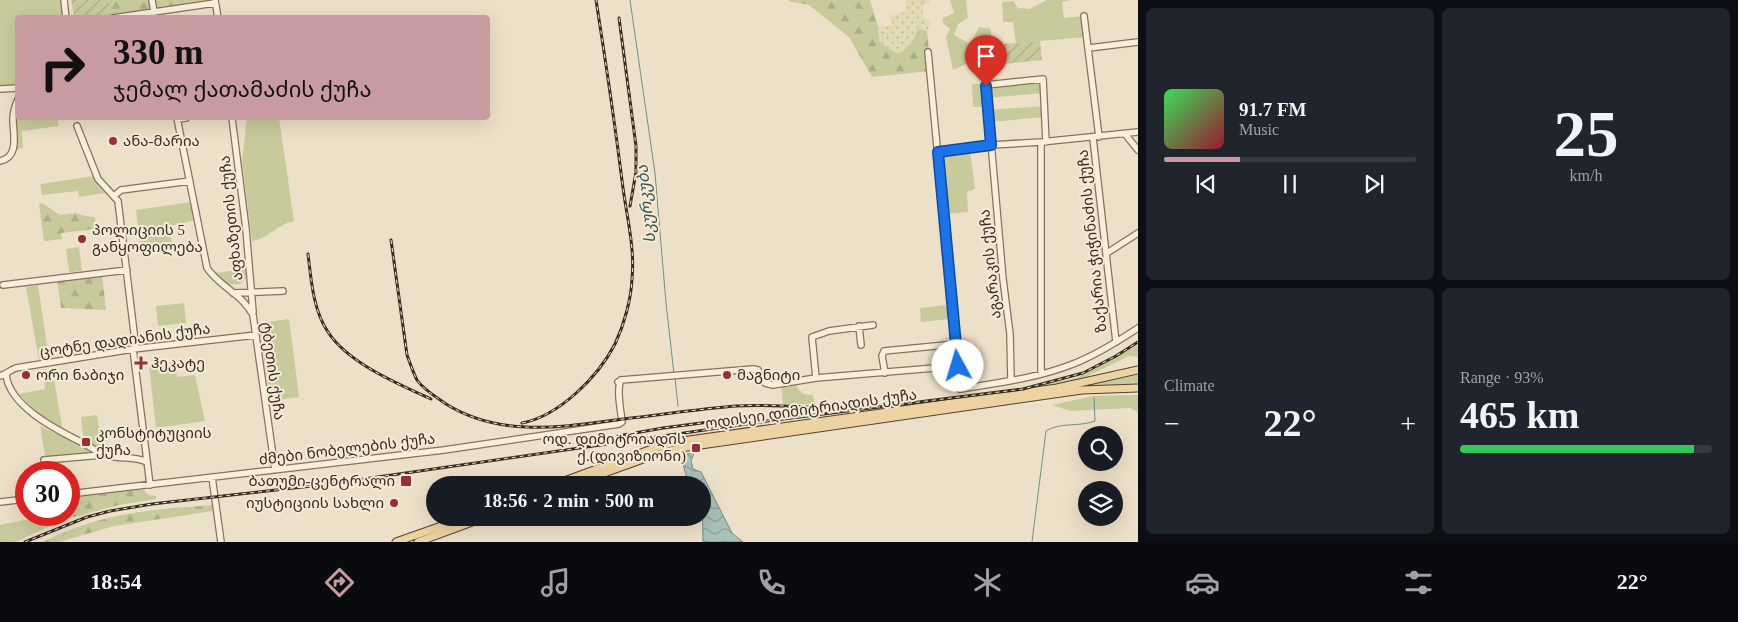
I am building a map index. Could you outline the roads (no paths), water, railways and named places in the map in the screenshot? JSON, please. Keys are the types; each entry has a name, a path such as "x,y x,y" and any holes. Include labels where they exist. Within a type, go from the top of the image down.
{"main road":[{"name":"ოდისეი დიმიტრიადის ქუჩა","path":"577,476 652,448 675,442 1057,388 1138,370"},
{"name":"ოდისეი დიმიტრიადის ქუჩა","path":"596,476 680,448 1082,390 1138,388"},
{"path":"396,542 441,526"},
{"path":"418,542 461,526"}],"street":[{"path":"64,0 66,15"},
{"path":"152,0 154,12"},
{"path":"134,15 215,2 217,15"},
{"path":"164,10 165,15"},
{"name":"ზაქარია ჭიჭინაძის ქუჩა","path":"1084,16 1116,342"},
{"path":"1088,48 1138,42"},
{"path":"928,52 960,389 1041,374 1084,360 1138,328"},
{"name":"აგარაკის ქუჩა","path":"1011,380 1010,334 986,86 1043,79 1044,142"},
{"path":"0,89 15,88"},
{"path":"0,161 10,156 14,149 13,118 15,110"},
{"name":"ტბეთის ქუჩა","path":"178,120 207,268 214,277 245,303 253,315 274,470"},
{"name":"აფხაზეთის ქუჩა","path":"232,120 246,228 253,315"},
{"path":"77,126 98,179 118,201 150,485"},
{"path":"938,152 991,145 1044,142 1138,132"},
{"path":"1125,134 1138,150"},
{"path":"1041,374 1044,142"},
{"path":"114,196 120,190 190,181"},
{"path":"1107,253 1138,233"},
{"path":"3,286 127,270"},
{"path":"233,293 283,291"},
{"path":"816,378 812,337 829,331 873,325"},
{"path":"859,326 861,345"},
{"name":"ცოტნე დადიანის ქუჩა","path":"3,375 16,368 135,349 256,335"},
{"path":"885,373 882,356 884,351 956,344"},
{"name":"ძმები ნობელების ქუჩა","path":"80,493 473,446 619,424 622,422 616,386 622,380 754,369 758,370 766,383 773,385 816,378 958,366"},
{"path":"3,375 17,396 41,421 104,455"},
{"path":"44,460 61,457 104,455 136,458 147,462"},
{"path":"212,477 222,542"},
{"path":"0,502 15,500"}],"water":[{"path":"694,453 691,461 693,469 701,472 703,476 686,476 680,455"},
{"path":"711,492 732,533 743,542 703,542 703,526 711,526"}],"waterway":[{"name":"სკურკუბა","path":"630,0 655,173 674,374"},
{"name":"სკურკუბა","path":"675,378 678,406"},
{"path":"1032,542 1046,431 1057,426 1095,421 1094,398"}],"railway":[{"path":"522,423 536,419 563,404 588,382 608,357 615,344 624,321 630,295 633,267 632,244 596,0"},
{"path":"619,18 636,146 636,172 630,206"},
{"path":"391,240 407,355 414,374 420,384 430,393 467,415 488,422 510,426 555,427 736,406 771,405 830,408"},
{"path":"308,254 310,274 319,314 328,332 337,343 361,363 404,387 431,399"},
{"path":"25,542 87,517 152,504 329,484 767,421 1023,389 1083,373 1138,342"},
{"path":"618,436 724,420"}],"place":[{"name":"ანა-მარია","path":"113,141"},
{"name":"პოლიციის 5 განყოფილება","path":"82,239"},
{"name":"ჰეკატე","path":"141,363"},
{"name":"ორი ნაბიჯი","path":"26,375"},
{"name":"მაგნიტი","path":"727,375"},
{"name":"კონსტიტუციის ქუჩა","path":"86,442"},
{"name":"ოდ. დიმიტრიადის ქ.(დივიზიონი)","path":"696,448"},
{"name":"ბათუმი-ცენტრალი","path":"406,481"},
{"name":"იუსტიციის სახლი","path":"394,503"}]}
